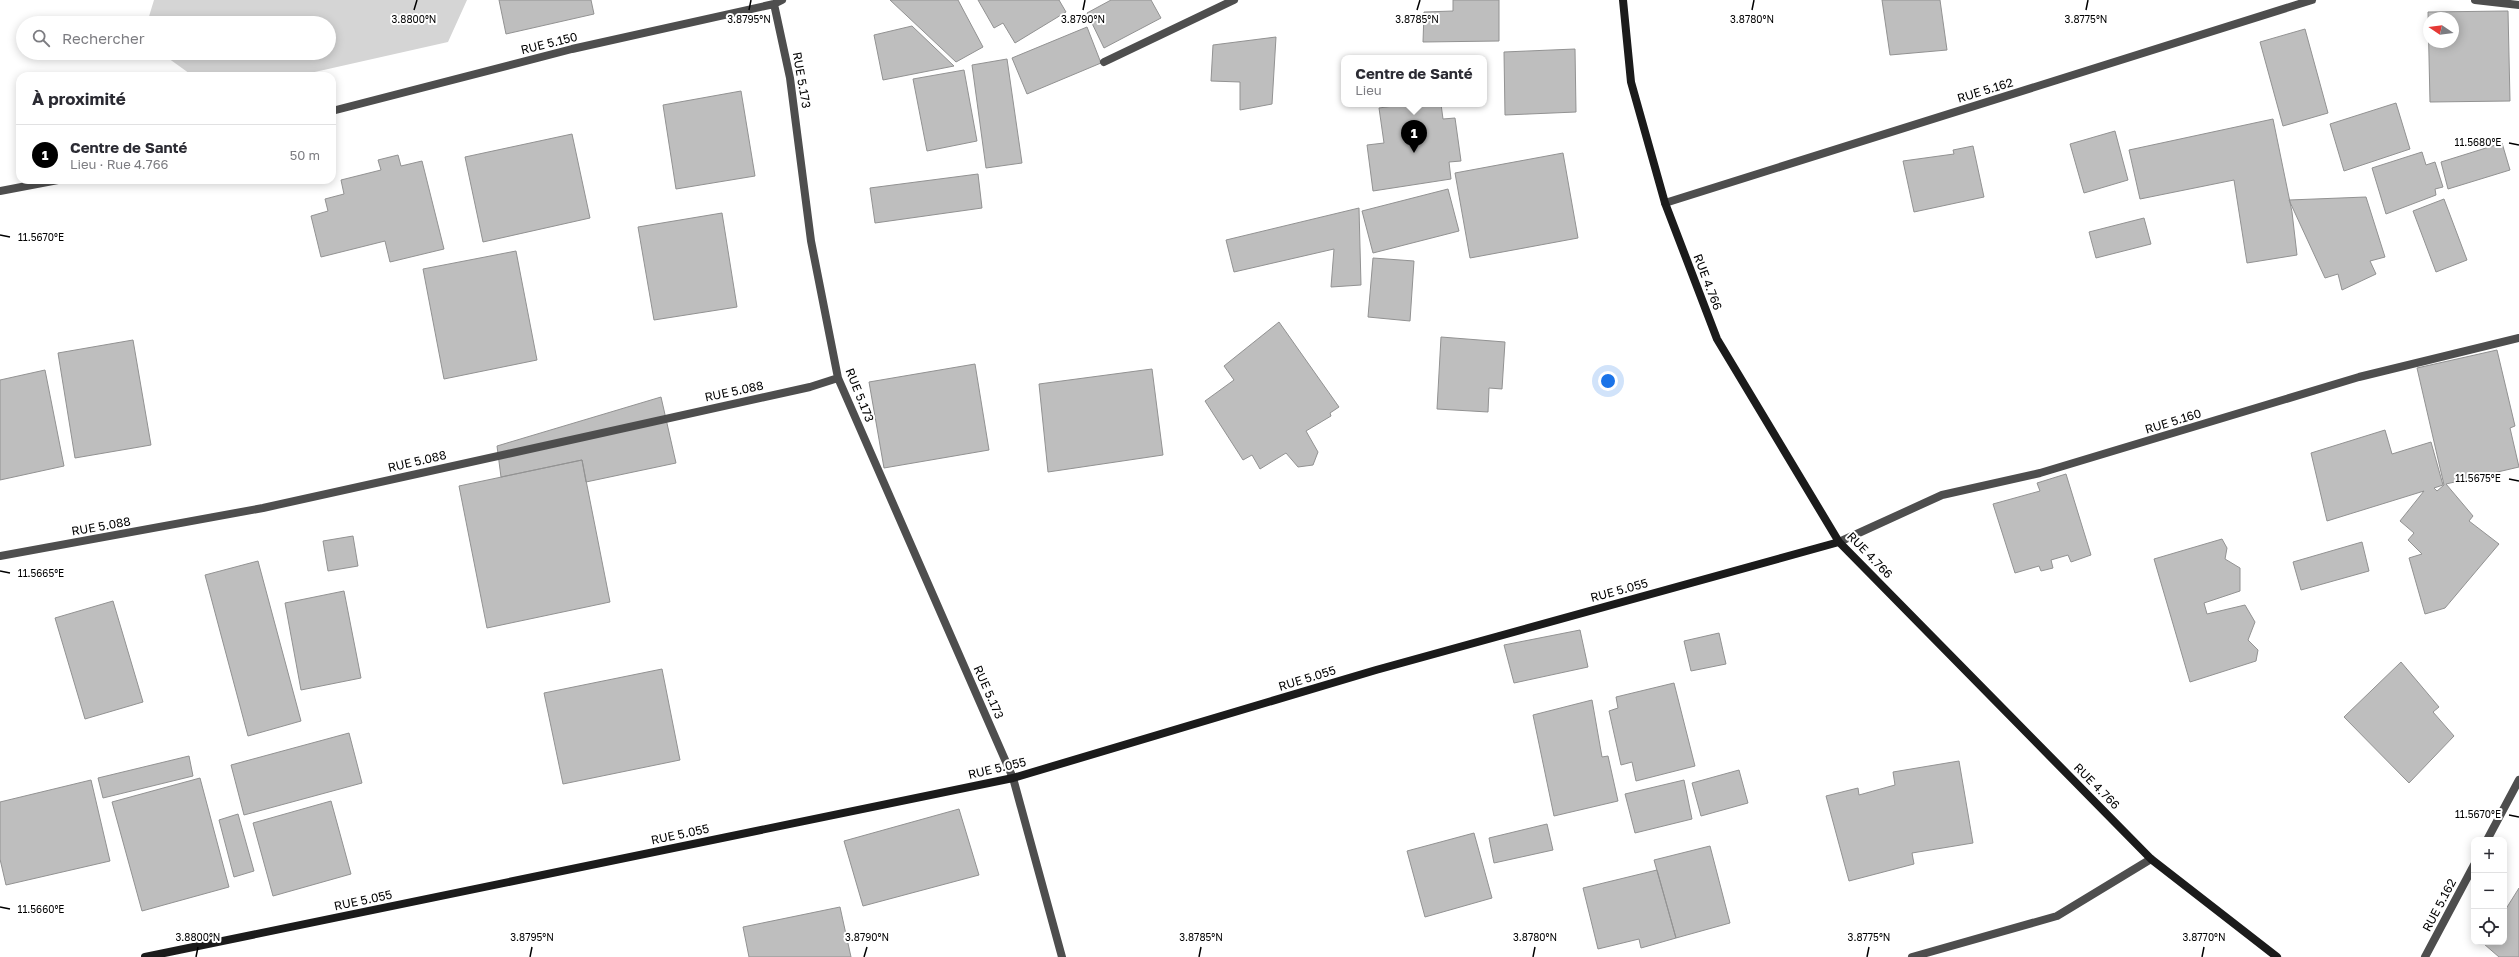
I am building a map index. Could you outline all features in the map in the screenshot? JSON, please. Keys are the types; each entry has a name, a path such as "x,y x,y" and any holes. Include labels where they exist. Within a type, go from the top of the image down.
{"street":[{"path":"774,4 782,0"},
{"path":"1104,62 1234,0"},
{"name":"RUE 4.766","path":"1623,0 1630,82 1665,202 1717,339 1839,542 2151,859 2277,957"},
{"name":"RUE 5.162","path":"1665,202 2312,0"},
{"path":"2475,0 2519,5"},
{"name":"RUE 5.150","path":"336,110 572,49 774,4"},
{"name":"RUE 5.173","path":"774,4 790,78 811,241 838,378 1013,778 1062,957"},
{"path":"0,191 37,184"},
{"name":"RUE 5.160","path":"1839,542 1942,495 2040,473 2359,377 2519,338"},
{"name":"RUE 5.088","path":"0,556 263,508 810,387 838,378"},
{"name":"RUE 5.055","path":"145,957 1013,778 1376,670 1839,542"},
{"path":"2489,837 2519,780"},
{"path":"1912,957 2057,916 2151,859"},
{"name":"RUE 5.162","path":"2425,957 2471,870"}],"shaded area":[{"path":"154,0 467,0 448,42 315,72 187,72 171,60 336,60 336,16 149,16"}],"building":[{"path":"499,0 591,0 594,14 506,34"},
{"path":"890,0 958,0 983,47 956,62"},
{"path":"978,0 1059,0 1066,12 1015,43 1003,23 994,28"},
{"path":"1111,0 1151,0 1161,18 1104,48 1087,13"},
{"path":"1453,0 1499,0 1499,41 1423,42 1424,12 1453,11"},
{"path":"1882,0 1940,0 1947,50 1890,55"},
{"path":"2508,11 2510,101 2430,102 2429,48 2459,48 2459,12 2428,12"},
{"path":"912,26 954,66 883,80 874,35"},
{"path":"1087,27 1101,63 1027,94 1012,58"},
{"path":"2305,29 2328,113 2283,126 2260,42"},
{"path":"1276,37 1272,104 1240,110 1240,82 1211,81 1213,45"},
{"path":"1575,49 1576,112 1505,115 1504,52"},
{"path":"1007,59 1022,163 986,168 972,65"},
{"path":"964,70 977,141 927,151 913,79"},
{"path":"741,91 755,176 676,189 663,105"},
{"path":"2396,103 2410,149 2344,171 2330,124"},
{"path":"1441,107 1443,119 1455,118 1461,161 1449,162 1451,179 1373,191 1367,145 1384,143 1379,108"},
{"path":"2273,119 2292,212 2297,255 2247,263 2234,180 2140,199 2129,150"},
{"path":"2115,131 2128,180 2084,193 2070,144"},
{"path":"572,134 590,218 483,242 465,157"},
{"path":"2502,143 2510,170 2448,189 2441,162"},
{"path":"1973,146 1984,197 1914,212 1903,161 1954,154 1953,150"},
{"path":"2422,152 2426,165 2435,162 2443,187 2435,189 2436,195 2386,214 2372,168"},
{"path":"1563,153 1578,238 1470,258 1455,173"},
{"path":"398,155 401,166 422,161 444,249 390,262 385,241 321,257 311,216 328,211 325,199 344,194 341,180 381,170 378,160"},
{"path":"978,174 982,208 875,223 870,188"},
{"path":"1448,189 1459,231 1373,253 1362,211"},
{"path":"2366,197 2385,257 2370,261 2376,274 2342,290 2338,274 2325,278 2289,200"},
{"path":"2444,199 2467,260 2436,272 2413,211"},
{"path":"1359,208 1361,285 1331,287 1334,249 1234,272 1226,240"},
{"path":"722,213 737,307 654,320 638,227"},
{"path":"2144,218 2151,244 2096,258 2089,232"},
{"path":"516,251 537,360 444,379 423,269"},
{"path":"1373,258 1414,261 1410,321 1368,317"},
{"path":"1279,322 1339,407 1330,413 1331,416 1306,431 1318,452 1313,465 1298,467 1286,453 1260,469 1252,455 1243,460 1205,401 1234,380 1224,366"},
{"path":"1441,337 1505,342 1502,389 1489,388 1488,412 1437,409"},
{"path":"133,340 151,445 75,458 58,353"},
{"path":"2497,350 2515,426 2510,428 2519,467 2446,484 2473,516 2469,521 2499,544 2445,608 2425,614 2409,558 2422,554 2408,540 2414,533 2400,521 2424,491 2327,521 2311,453 2385,430 2392,454 2431,442 2443,485 2434,488 2437,491 2444,485 2417,368"},
{"path":"975,364 989,450 884,468 869,382"},
{"path":"1152,369 1163,455 1048,472 1039,384"},
{"path":"45,370 64,466 0,480 0,380"},
{"path":"661,397 676,463 586,482 582,460 501,477 497,446"},
{"path":"582,460 610,602 487,628 459,486"},
{"path":"2066,474 2091,555 2071,562 2068,555 2051,560 2053,568 2041,571 2039,566 2015,573 1993,504 2040,491 2037,483"},
{"path":"353,536 358,566 328,571 323,541"},
{"path":"2222,539 2227,548 2225,559 2240,568 2240,591 2204,603 2207,614 2245,605 2255,622 2248,640 2258,650 2256,661 2190,682 2154,559"},
{"path":"2362,542 2369,571 2301,590 2293,562"},
{"path":"258,561 301,721 248,736 205,575"},
{"path":"344,591 361,678 301,690 285,603"},
{"path":"113,601 143,702 85,719 55,618"},
{"path":"1580,630 1588,667 1514,683 1504,645"},
{"path":"1719,633 1726,664 1691,671 1684,641"},
{"path":"2401,662 2439,707 2433,712 2454,736 2409,783 2344,717"},
{"path":"662,669 680,760 563,784 544,693"},
{"path":"1674,683 1695,766 1636,781 1632,762 1621,765 1609,711 1618,708 1616,697"},
{"path":"1592,700 1602,757 1608,756 1618,801 1554,816 1533,715"},
{"path":"349,733 362,783 244,815 231,765"},
{"path":"189,756 193,776 103,798 98,778"},
{"path":"1959,761 1973,843 1912,853 1914,864 1849,881 1826,796 1858,788 1859,795 1895,785 1893,772"},
{"path":"1739,770 1748,803 1701,816 1692,783"},
{"path":"200,778 229,887 142,911 112,802"},
{"path":"91,780 110,861 6,885 0,859 0,802"},
{"path":"1684,780 1692,819 1635,833 1625,794"},
{"path":"331,801 351,874 273,896 253,823"},
{"path":"959,809 979,875 863,906 844,841"},
{"path":"238,814 254,871 234,877 219,820"},
{"path":"1547,824 1553,850 1494,863 1489,838"},
{"path":"1474,833 1492,898 1425,917 1407,851"},
{"path":"1710,846 1730,923 1676,938 1654,860"},
{"path":"1657,870 1676,938 1641,948 1639,939 1598,949 1583,888"},
{"path":"2519,888 2519,957 2499,957 2485,945 2507,945 2507,907"},
{"path":"840,907 851,957 749,957 743,927"}],"place":[{"name":"Centre de Santé","path":"1414,153"}]}
